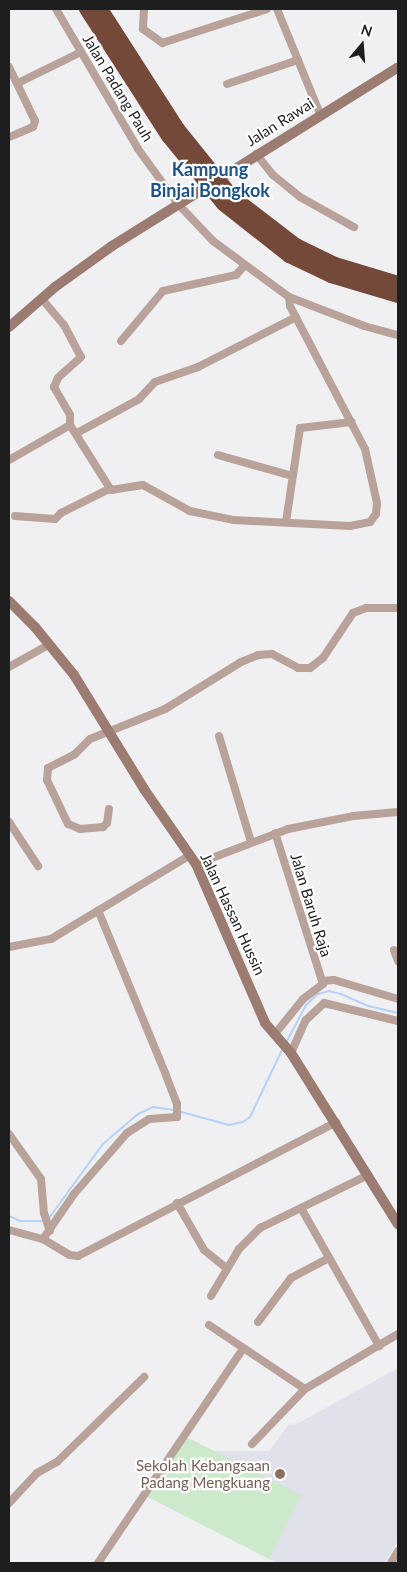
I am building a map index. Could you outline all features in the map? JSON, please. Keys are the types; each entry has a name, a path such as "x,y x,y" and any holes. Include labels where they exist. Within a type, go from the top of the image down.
{"highway":[{"path":"86,9 195,163 228,200 289,256 330,276 398,296"},
{"path":"100,9 195,163"},
{"path":"228,200 296,245 335,264 398,283"}],"street":[{"name":"Jalan Padang Pauh","path":"56,9 79,53 138,149 178,204 213,241 289,298 364,326 398,336"},
{"path":"144,9 143,29 162,42 267,9"},
{"path":"277,9 320,114"},
{"path":"18,83 79,53"},
{"path":"227,84 298,60"},
{"path":"9,67 35,121 33,127 9,137"},
{"name":"Jalan Rawai","path":"9,327 42,299 112,246 256,154 398,67"},
{"path":"256,154 273,175 300,197 354,227"},
{"path":"121,341 162,291 236,275 244,266"},
{"path":"15,516 56,519 61,513 109,489 142,485 201,514 286,522 361,526 374,518 377,504 368,464 352,422 296,317 289,298"},
{"path":"42,299 60,318 81,357 58,378 54,387 70,415 70,425 77,433 109,489"},
{"path":"77,433 138,399 155,382 198,367 296,317"},
{"path":"286,522 300,428 352,422"},
{"path":"9,460 70,425"},
{"path":"218,455 292,476"},
{"name":"Jalan Hassan Hussin","path":"9,601 50,644 82,688 106,731 196,864 266,1023 289,1052 336,1122 398,1224"},
{"path":"109,809 106,826 80,829 71,826 65,820 46,774 48,768 106,731 165,708 241,662 258,655 272,654 294,666 310,668 323,658 353,613 366,608 398,608"},
{"path":"9,667 50,644"},
{"path":"219,736 251,842"},
{"path":"196,864 275,832 353,816 398,812"},
{"path":"9,822 38,866"},
{"name":"Jalan Baruh Raja","path":"275,832 322,983"},
{"path":"9,947 51,939 190,855"},
{"path":"43,1239 74,1194 128,1133 149,1119 175,1119 178,1115 177,1104 98,910"},
{"path":"394,950 398,961"},
{"path":"277,1038 303,998 322,983 334,980 398,1000"},
{"path":"289,1052 306,1020 324,1003 398,1021"},
{"path":"9,1230 43,1239 70,1255 78,1256 336,1122"},
{"path":"9,1134 41,1179 44,1212 49,1229"},
{"path":"211,1296 226,1268 256,1232 368,1174"},
{"path":"177,1203 204,1250 226,1268"},
{"path":"301,1208 327,1259 379,1346"},
{"path":"258,1322 292,1278 327,1259"},
{"path":"209,1325 304,1389"},
{"path":"252,1444 304,1389 398,1334"},
{"path":"98,1563 243,1349"},
{"path":"9,1503 38,1472 57,1462 144,1377"},
{"path":"391,1563 398,1551"}],"shaded area":[{"name":"Sekolah Kebangsaan Padang Mengkuang","path":"398,1368 398,1540 386,1563 277,1563 148,1497 186,1437 214,1451 269,1451 290,1423 295,1425"}],"green space":[{"path":"186,1437 301,1495 269,1559 148,1497"}],"waterway":[{"path":"287,1041 306,1005 318,994 329,991 341,994 368,1006 398,1013"},
{"path":"178,1111 229,1125 243,1122 250,1117 282,1050"},
{"path":"49,1218 103,1144 138,1114 153,1107 174,1110"},
{"path":"9,1216 20,1221 43,1221"}],"place":[{"name":"Sekolah Kebangsaan Padang Mengkuang","path":"280,1474"}],"district":[{"name":"Kampung Binjai Bongkok","path":"210,180"}]}
